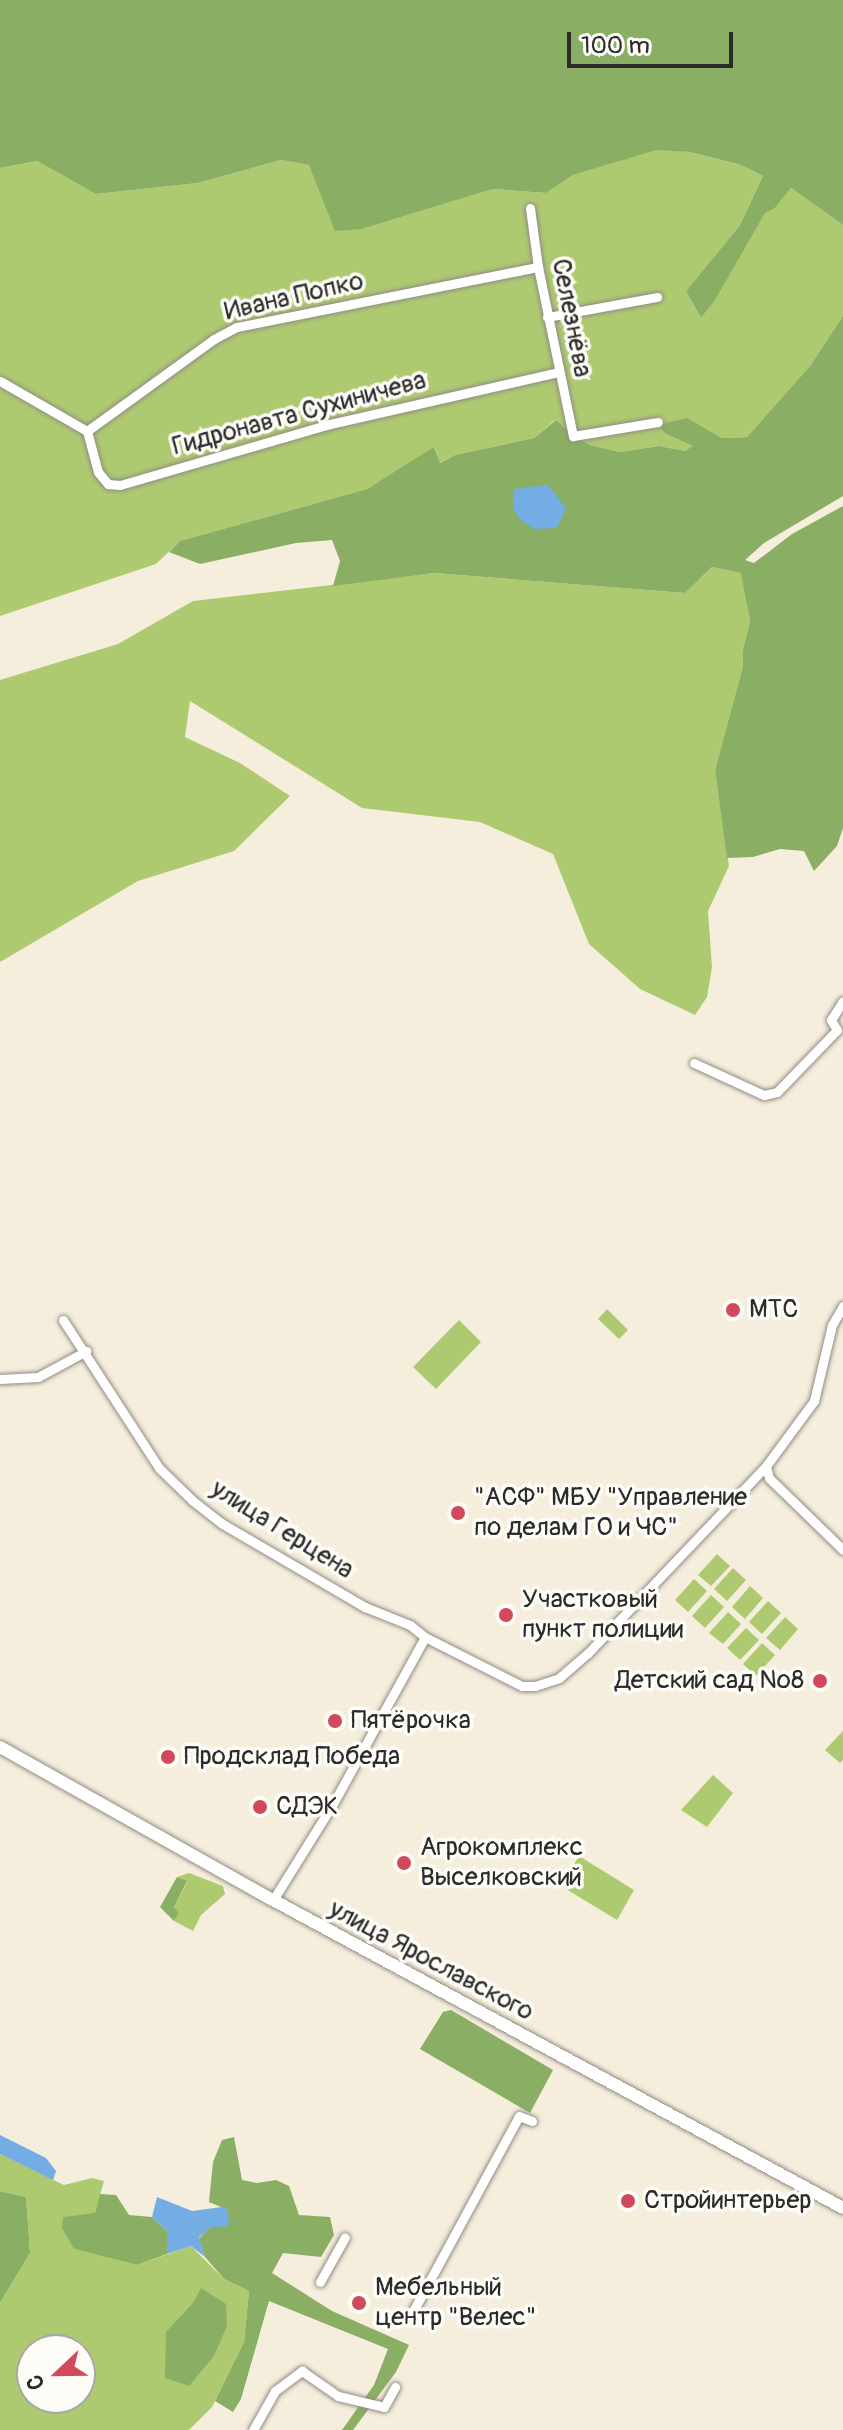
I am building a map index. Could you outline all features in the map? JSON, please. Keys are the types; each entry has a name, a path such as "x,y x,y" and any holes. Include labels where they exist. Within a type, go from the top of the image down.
{"street":[{"name":"Селезнёва","path":"530,208 547,317 573,436 658,422"},
{"name":"Ивана Попко","path":"87,431 214,339 237,327 538,267"},
{"path":"547,317 657,297"},
{"name":"Гидронавта Сухиничева","path":"87,431 98,472 108,484 120,485 330,424 558,372"},
{"path":"0,381 87,431"},
{"path":"694,1063 764,1095 777,1092 840,1032 831,1020 843,1001"},
{"name":"улица Герцена","path":"63,1320 86,1351 159,1468 193,1501 302,1572 365,1607 410,1625 425,1637 522,1686 535,1686 559,1678 588,1653 766,1466 814,1401 832,1325 843,1306"},
{"path":"0,1379 38,1377 86,1351"},
{"path":"766,1466 769,1478 843,1550"},
{"path":"273,1900 334,1802 425,1637"},
{"name":"улица Ярославского","path":"0,1747 273,1900 843,2208"},
{"path":"411,2315 519,2116 532,2121"},
{"path":"320,2282 345,2237"},
{"path":"253,2430 275,2391 302,2371 338,2396 384,2407 395,2387"}],"green space":[{"path":"0,0 843,0 843,225 791,188 775,208 765,213 714,302 701,318 686,291 740,225 763,176 741,165 690,152 656,150 573,175 546,193 493,189 362,229 335,231 309,165 281,160 198,183 96,194 37,161 0,168"},
{"path":"656,149 690,152 741,165 763,176 740,225 686,291 701,318 714,302 765,212 775,208 791,188 843,225 843,316 810,366 747,437 722,438 686,418 666,434 694,446 685,451 659,446 620,452 590,445 573,436 555,420 534,438 455,455 439,463 435,448 367,489 180,541 156,564 0,616 0,168 37,161 96,194 198,183 281,160 309,165 320,187 362,229 493,189 546,193 573,175"},
{"path":"843,316 843,496 764,543 745,560 754,563 792,534 843,506 843,828 837,846 814,871 804,851 780,849 753,857 727,858 715,770 743,666 743,650 750,621 741,573 712,567 685,593 434,573 333,586 340,561 332,540 296,543 200,564 169,552 180,541 367,489 434,447 440,463 455,455 534,438 556,420 573,436 590,445 620,452 659,446 685,451 693,446 666,434 658,425 687,418 722,438 747,437 810,366"},
{"path":"712,567 742,573 750,621 743,650 743,666 715,770 729,866 708,911 712,967 707,997 695,1015 640,989 589,944 553,854 480,822 362,808 190,701 185,737 240,763 290,796 234,851 138,881 0,962 0,680 118,644 193,601 434,573 685,593"},
{"path":"607,1309 628,1330 619,1339 598,1319"},
{"path":"459,1320 481,1342 436,1389 413,1367"},
{"path":"717,1554 730,1566 711,1586 698,1575"},
{"path":"733,1568 746,1580 727,1601 714,1589"},
{"path":"694,1579 707,1591 688,1612 675,1600"},
{"path":"750,1586 763,1598 745,1619 732,1607"},
{"path":"711,1595 724,1607 705,1628 692,1616"},
{"path":"768,1601 781,1613 762,1634 749,1622"},
{"path":"728,1612 741,1624 723,1644 709,1633"},
{"path":"785,1617 798,1629 780,1650 766,1638"},
{"path":"746,1628 759,1640 740,1660 727,1648"},
{"path":"762,1643 775,1655 756,1676 743,1664"},
{"path":"843,1731 843,1760 840,1763 825,1750"},
{"path":"713,1775 733,1793 707,1827 681,1810"},
{"path":"579,1856 634,1890 617,1920 561,1886"},
{"path":"189,1873 223,1886 225,1894 201,1915 193,1931 174,1921 179,1913 174,1907 187,1882 177,1877"},
{"path":"177,1877 187,1881 174,1907 179,1913 174,1921 160,1907"},
{"path":"451,2010 553,2070 530,2113 420,2049 443,2012"},
{"path":"234,2137 242,2180 257,2183 276,2180 289,2186 299,2215 330,2217 334,2235 321,2257 283,2253 272,2273 332,2311 409,2345 396,2372 353,2430 342,2430 374,2385 388,2349 269,2301 241,2399 233,2412 215,2401 244,2342 249,2291 224,2279 205,2257 199,2238 228,2210 209,2202 213,2162 222,2140"},
{"path":"0,2154 64,2185 92,2178 104,2181 95,2213 74,2249 137,2265 191,2246 224,2279 249,2291 244,2342 212,2407 189,2430 0,2430 0,2303 30,2253 26,2197 0,2191"},
{"path":"0,2191 26,2197 30,2253 0,2303"},
{"path":"100,2194 116,2195 129,2215 152,2217 167,2231 167,2254 137,2265 74,2249 62,2228 63,2217 95,2213"},
{"path":"201,2288 226,2304 227,2326 214,2356 189,2386 165,2378 166,2332 193,2303"}],"water":[{"path":"548,485 566,508 557,528 534,529 520,520 513,508 514,489"},
{"path":"0,2135 46,2158 56,2171 53,2180 0,2154"},
{"path":"157,2197 192,2211 222,2207 228,2210 229,2226 212,2227 199,2237 205,2257 191,2246 167,2254 167,2231 152,2217"}],"place":[{"name":"МТС","path":"733,1310"},
{"name":"\"АСФ\" МБУ \"Управление по делам ГО и ЧС\"","path":"458,1513"},
{"name":"Участковый пункт полиции","path":"506,1615"},
{"name":"Детский сад №8","path":"820,1681"},
{"name":"Пятёрочка","path":"335,1721"},
{"name":"Продсклад Победа","path":"168,1757"},
{"name":"СДЭК","path":"260,1807"},
{"name":"Агрокомплекс Выселковский","path":"404,1863"},
{"name":"Стройинтерьер","path":"628,2201"},
{"name":"Мебельный центр \"Велес\"","path":"359,2303"}]}
